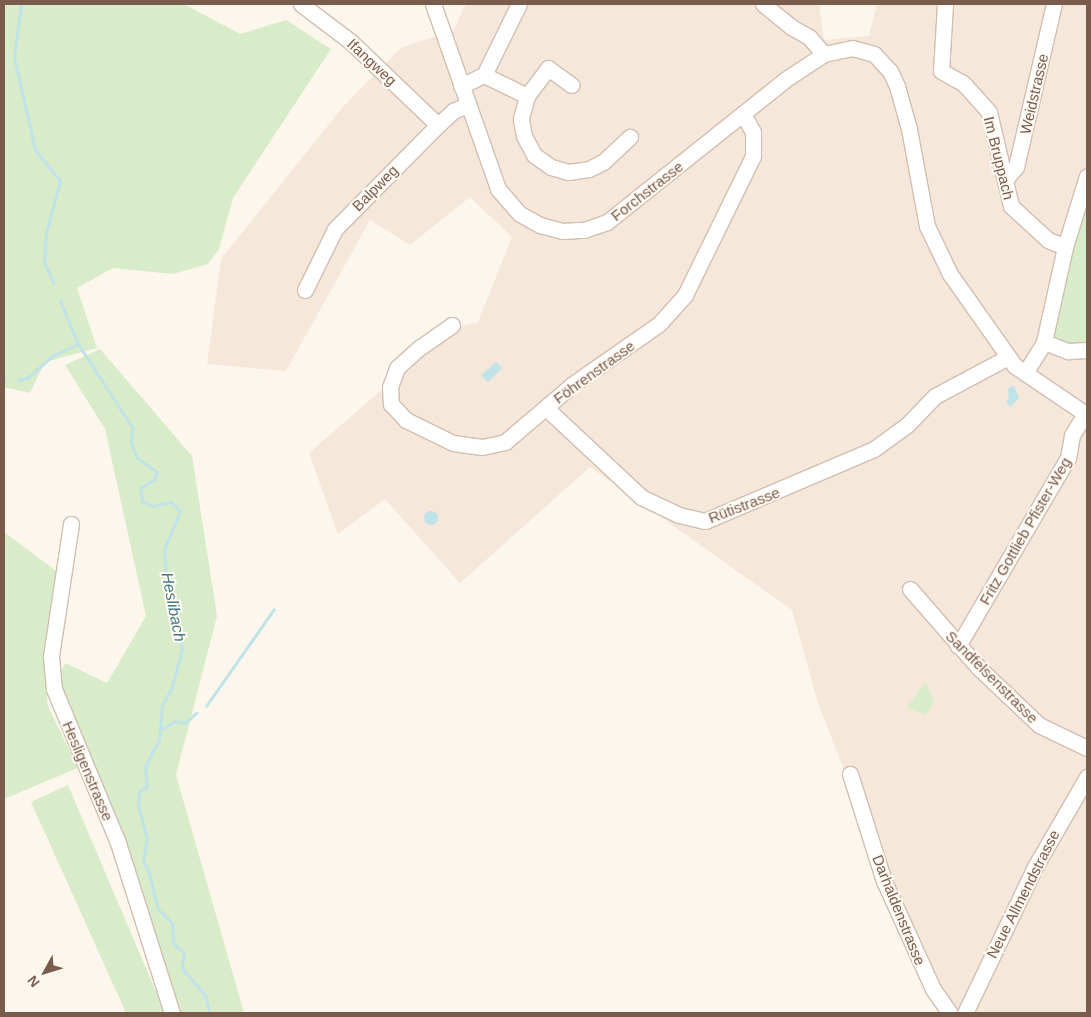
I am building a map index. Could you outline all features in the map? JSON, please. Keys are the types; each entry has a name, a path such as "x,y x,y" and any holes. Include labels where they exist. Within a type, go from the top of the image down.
{"street":[{"name":"Ifangweg","path":"301,4 352,42 438,125"},
{"name":"Forchstrasse","path":"433,4 494,182 508,204 540,225 574,232 607,222 804,65 824,54 842,48 868,50 890,71 909,129 927,226 950,274 1008,357 1024,374 1086,414"},
{"path":"461,86 484,76 519,4"},
{"path":"763,4 791,27 809,37 824,54"},
{"name":"Im Bruppach","path":"945,4 941,71 963,82 989,112 1008,200 1016,212 1048,240 1065,247"},
{"name":"Weidstrasse","path":"1005,180 1016,167 1054,4"},
{"path":"572,85 548,68 527,96 522,111 524,136 534,155 551,167 568,172 589,169 603,162 630,137"},
{"path":"484,76 527,96"},
{"name":"Balpweg","path":"305,290 335,229 453,111 468,105"},
{"name":"Föhrenstrasse","path":"452,325 420,347 393,374 390,398 400,416 453,443 482,447 505,442 573,384 659,324 686,295 753,156 753,132 743,114"},
{"path":"1024,374 1044,342 1065,247 1087,176"},
{"path":"1044,342 1068,351 1087,350"},
{"name":"Rütistrasse","path":"546,408 633,492 662,508 697,521 705,521 769,496 862,455 907,425 935,396 1008,357"},
{"name":"Fritz Gottlieb Pfister-Weg","path":"958,646 1068,458 1072,435 1086,414"},
{"name":"Hesligenstrasse","path":"71,524 51,656 54,689 118,843 172,1013"},
{"name":"Sandfelsenstrasse","path":"910,589 958,646 1039,725 1087,748"},
{"name":"Darhaldenstrasse","path":"850,774 884,880 933,989 950,1013"},
{"name":"Neue Allmendstrasse","path":"965,1013 1036,866 1087,777"}],"shaded area":[{"path":"466,4 819,4 824,40 869,36 877,4 1087,4 1087,1013 943,1013 930,992 818,703 792,610 590,467 460,583 385,499 338,534 309,453 453,328 478,322 512,237 470,197 410,245 370,220 286,371 207,364 221,259 342,108 402,47 453,31"}],"green space":[{"path":"4,4 184,4 240,34 286,20 331,49 233,198 219,249 208,264 173,274 113,268 77,288 97,348 45,362 30,393 4,387"},
{"path":"1087,199 1087,345 1070,347 1051,338 1072,236"},
{"path":"100,349 192,456 217,616 176,775 244,1013 180,1013 106,796 57,680 65,663 107,683 146,616 105,429 65,365"},
{"path":"4,532 59,573 44,667 48,706 78,768 4,799"},
{"path":"926,682 934,702 926,715 907,707"},
{"path":"68,785 165,1013 126,1013 31,802"}],"water":[{"path":"496,362 502,368 488,382 481,375"},
{"path":"1014,386 1019,398 1010,407 1006,401 1009,398 1008,388"},
{"path":"428,511 434,511 438,518 434,525 428,525 424,521 424,515"}],"waterway":[{"name":"Heslibach","path":"21,4 14,57 35,150 60,181 46,233 44,262 54,283"},
{"name":"Heslibach","path":"60,301 78,344 132,427 131,443 137,458 157,472 154,480 140,488 142,501 152,506 171,502 180,511 164,550 166,581 174,596 182,649 172,687 162,706 159,740 145,766 147,787 139,791 138,805 147,838 143,860 149,873 158,909 172,923 173,943 184,953 182,968 205,995 209,1013"},
{"path":"18,380 27,378 52,356 78,344"},
{"path":"206,706 274,609"},
{"path":"160,730 175,721 185,723 196,713"}]}
